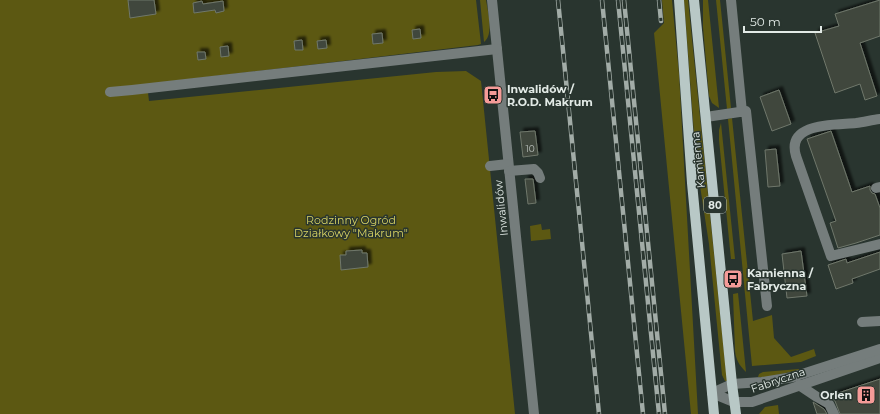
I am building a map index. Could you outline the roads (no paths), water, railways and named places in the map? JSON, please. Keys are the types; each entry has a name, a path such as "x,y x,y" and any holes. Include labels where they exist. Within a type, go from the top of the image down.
{"main road":[{"name":"Kamienna","path":"679,0 692,183 714,414"},
{"name":"Kamienna","path":"694,0 736,414"}],"street":[{"name":"Inwalidów","path":"492,0 534,414"},
{"path":"731,0 742,112"},
{"path":"110,92 497,49"},
{"path":"706,117 746,111 767,306"},
{"path":"880,119 821,126 804,131 800,134 795,143 796,156 831,256 880,244"},
{"path":"490,166 532,168 537,171 540,178"},
{"path":"862,322 880,321"},
{"name":"Fabryczna","path":"712,394 732,384 762,382 793,377 880,349"},
{"name":"Fabryczna","path":"712,394 734,402 752,402 880,358"},
{"path":"799,385 829,404 834,414"}],"railway":[{"path":"558,0 599,414"},
{"path":"602,0 643,414"},
{"path":"618,0 659,414"},
{"path":"624,0 665,414"},
{"path":"659,0 661,21"}],"place":[{"name":"Inwalidów / R.O.D. Makrum","path":"493,95"},
{"name":"Kamienna / Fabryczna","path":"733,279"},
{"name":"Orlen","path":"866,395"}],"park label":[{"name":"Rodzinny Ogród Działkowy \"Makrum\"","path":"351,226"}]}
